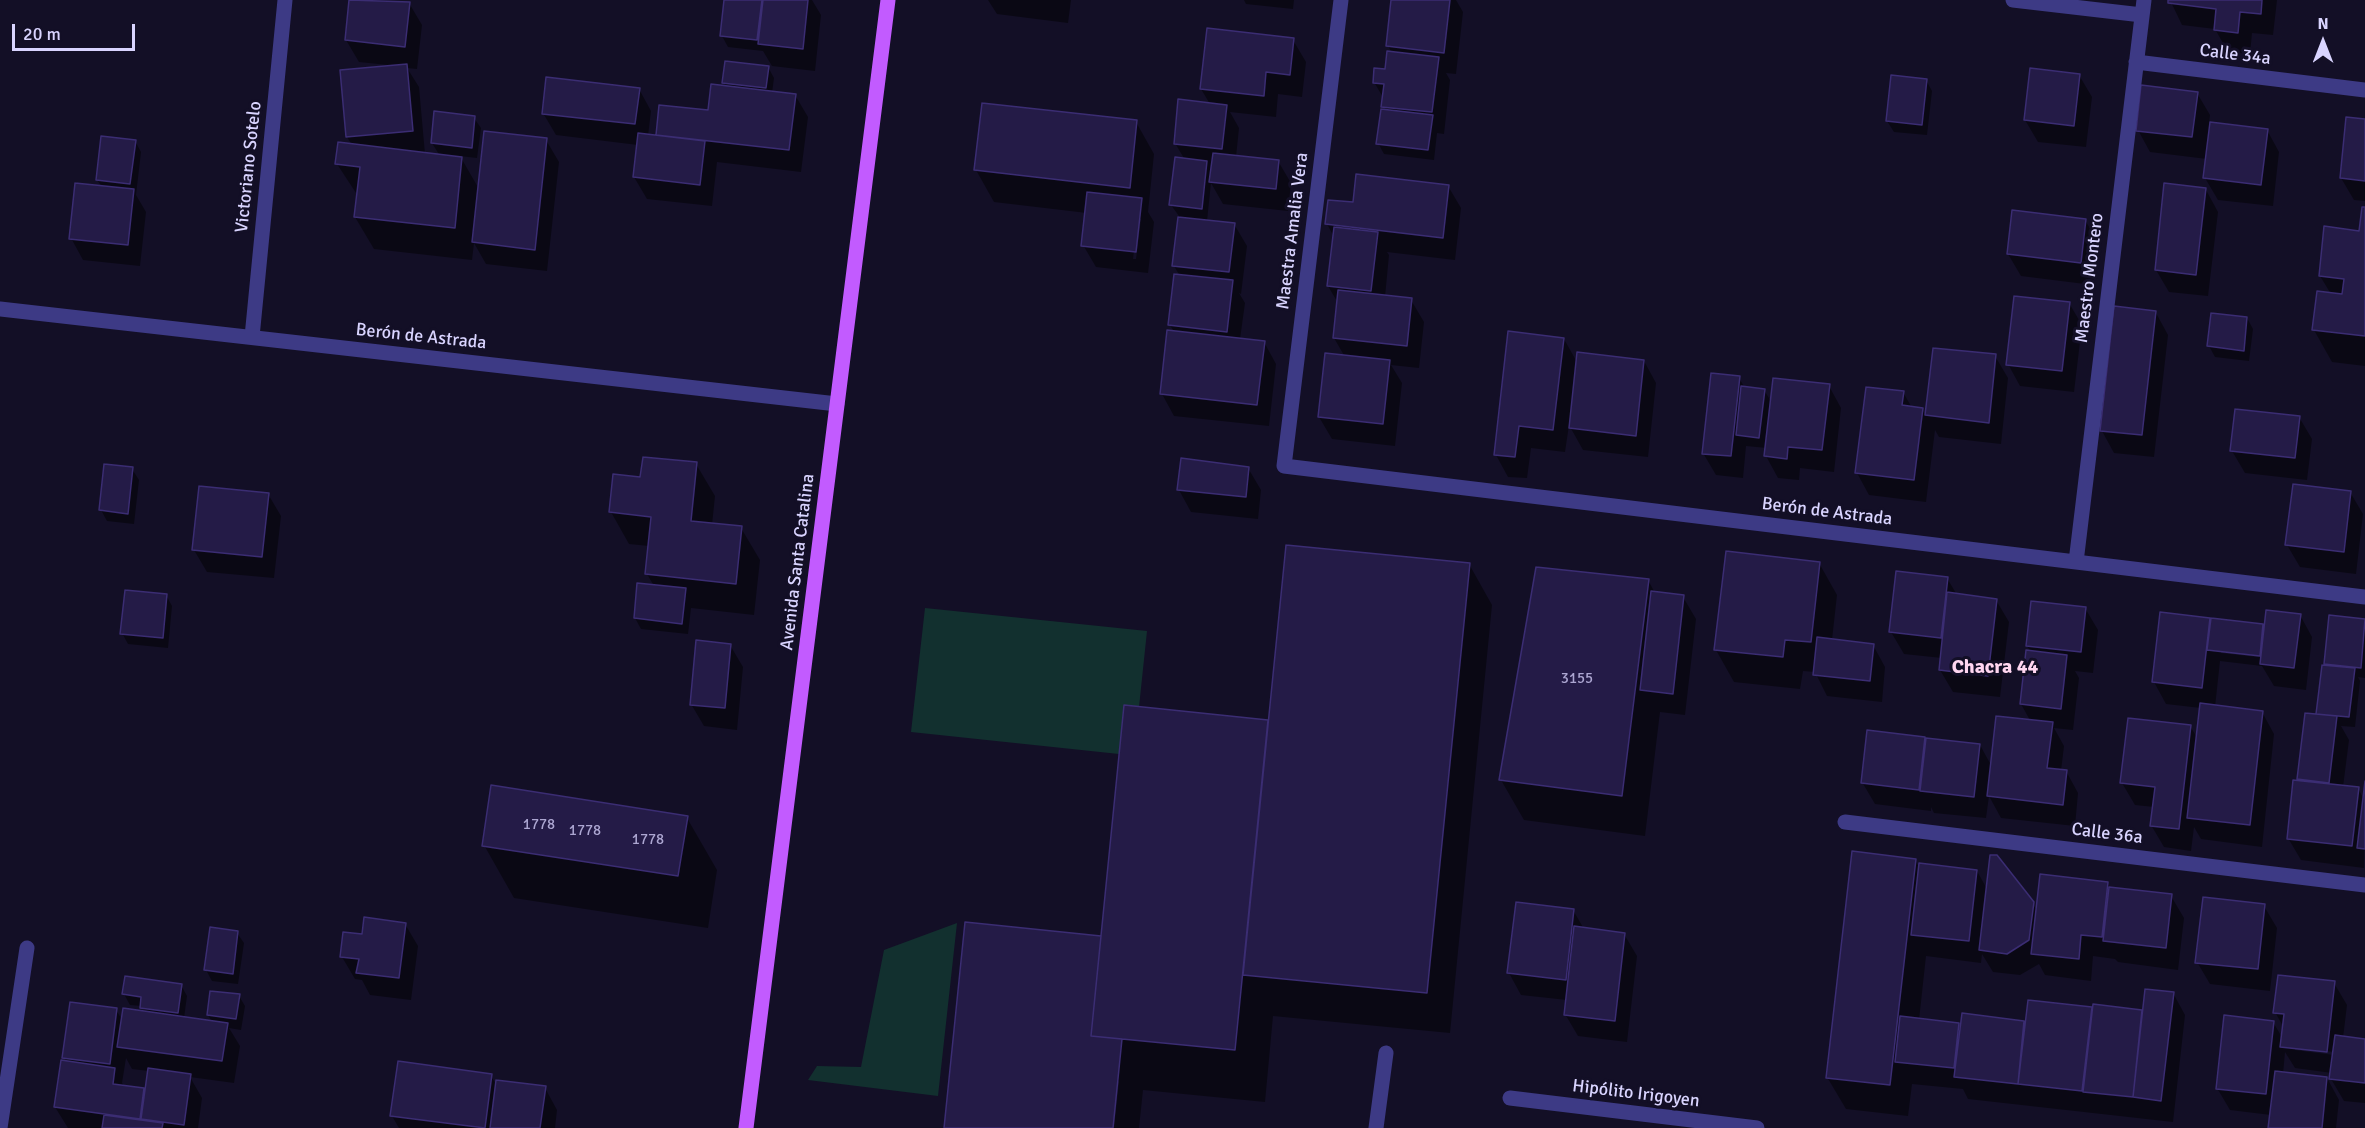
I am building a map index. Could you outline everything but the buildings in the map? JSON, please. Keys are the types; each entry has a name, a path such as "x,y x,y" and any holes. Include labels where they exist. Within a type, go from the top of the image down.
{"main road":[{"name":"Avenida Santa Catalina","path":"746,1128 888,0"}],"street":[{"name":"Victoriano Sotelo","path":"252,337 285,0"},
{"name":"Maestra Amalia Vera","path":"1284,466 1341,0"},
{"path":"2013,0 2143,8"},
{"name":"Maestro Montero","path":"2076,562 2143,8"},
{"name":"Calle 34a","path":"2136,62 2365,90"},
{"name":"Berón de Astrada","path":"0,309 837,404"},
{"name":"Berón de Astrada","path":"1284,466 2365,597"},
{"name":"Calle 36a","path":"1845,822 2365,885"},
{"path":"0,1128 27,948"},
{"path":"1376,1128 1386,1053"},
{"name":"Hipólito Irigoyen","path":"1510,1098 1757,1128"}],"green space":[{"path":"925,608 1147,631 1139,707 1119,754 911,732"},
{"path":"957,923 938,1096 808,1080 817,1066 861,1067 884,950"}],"district":[{"name":"Chacra 44","path":"1995,668"}]}
